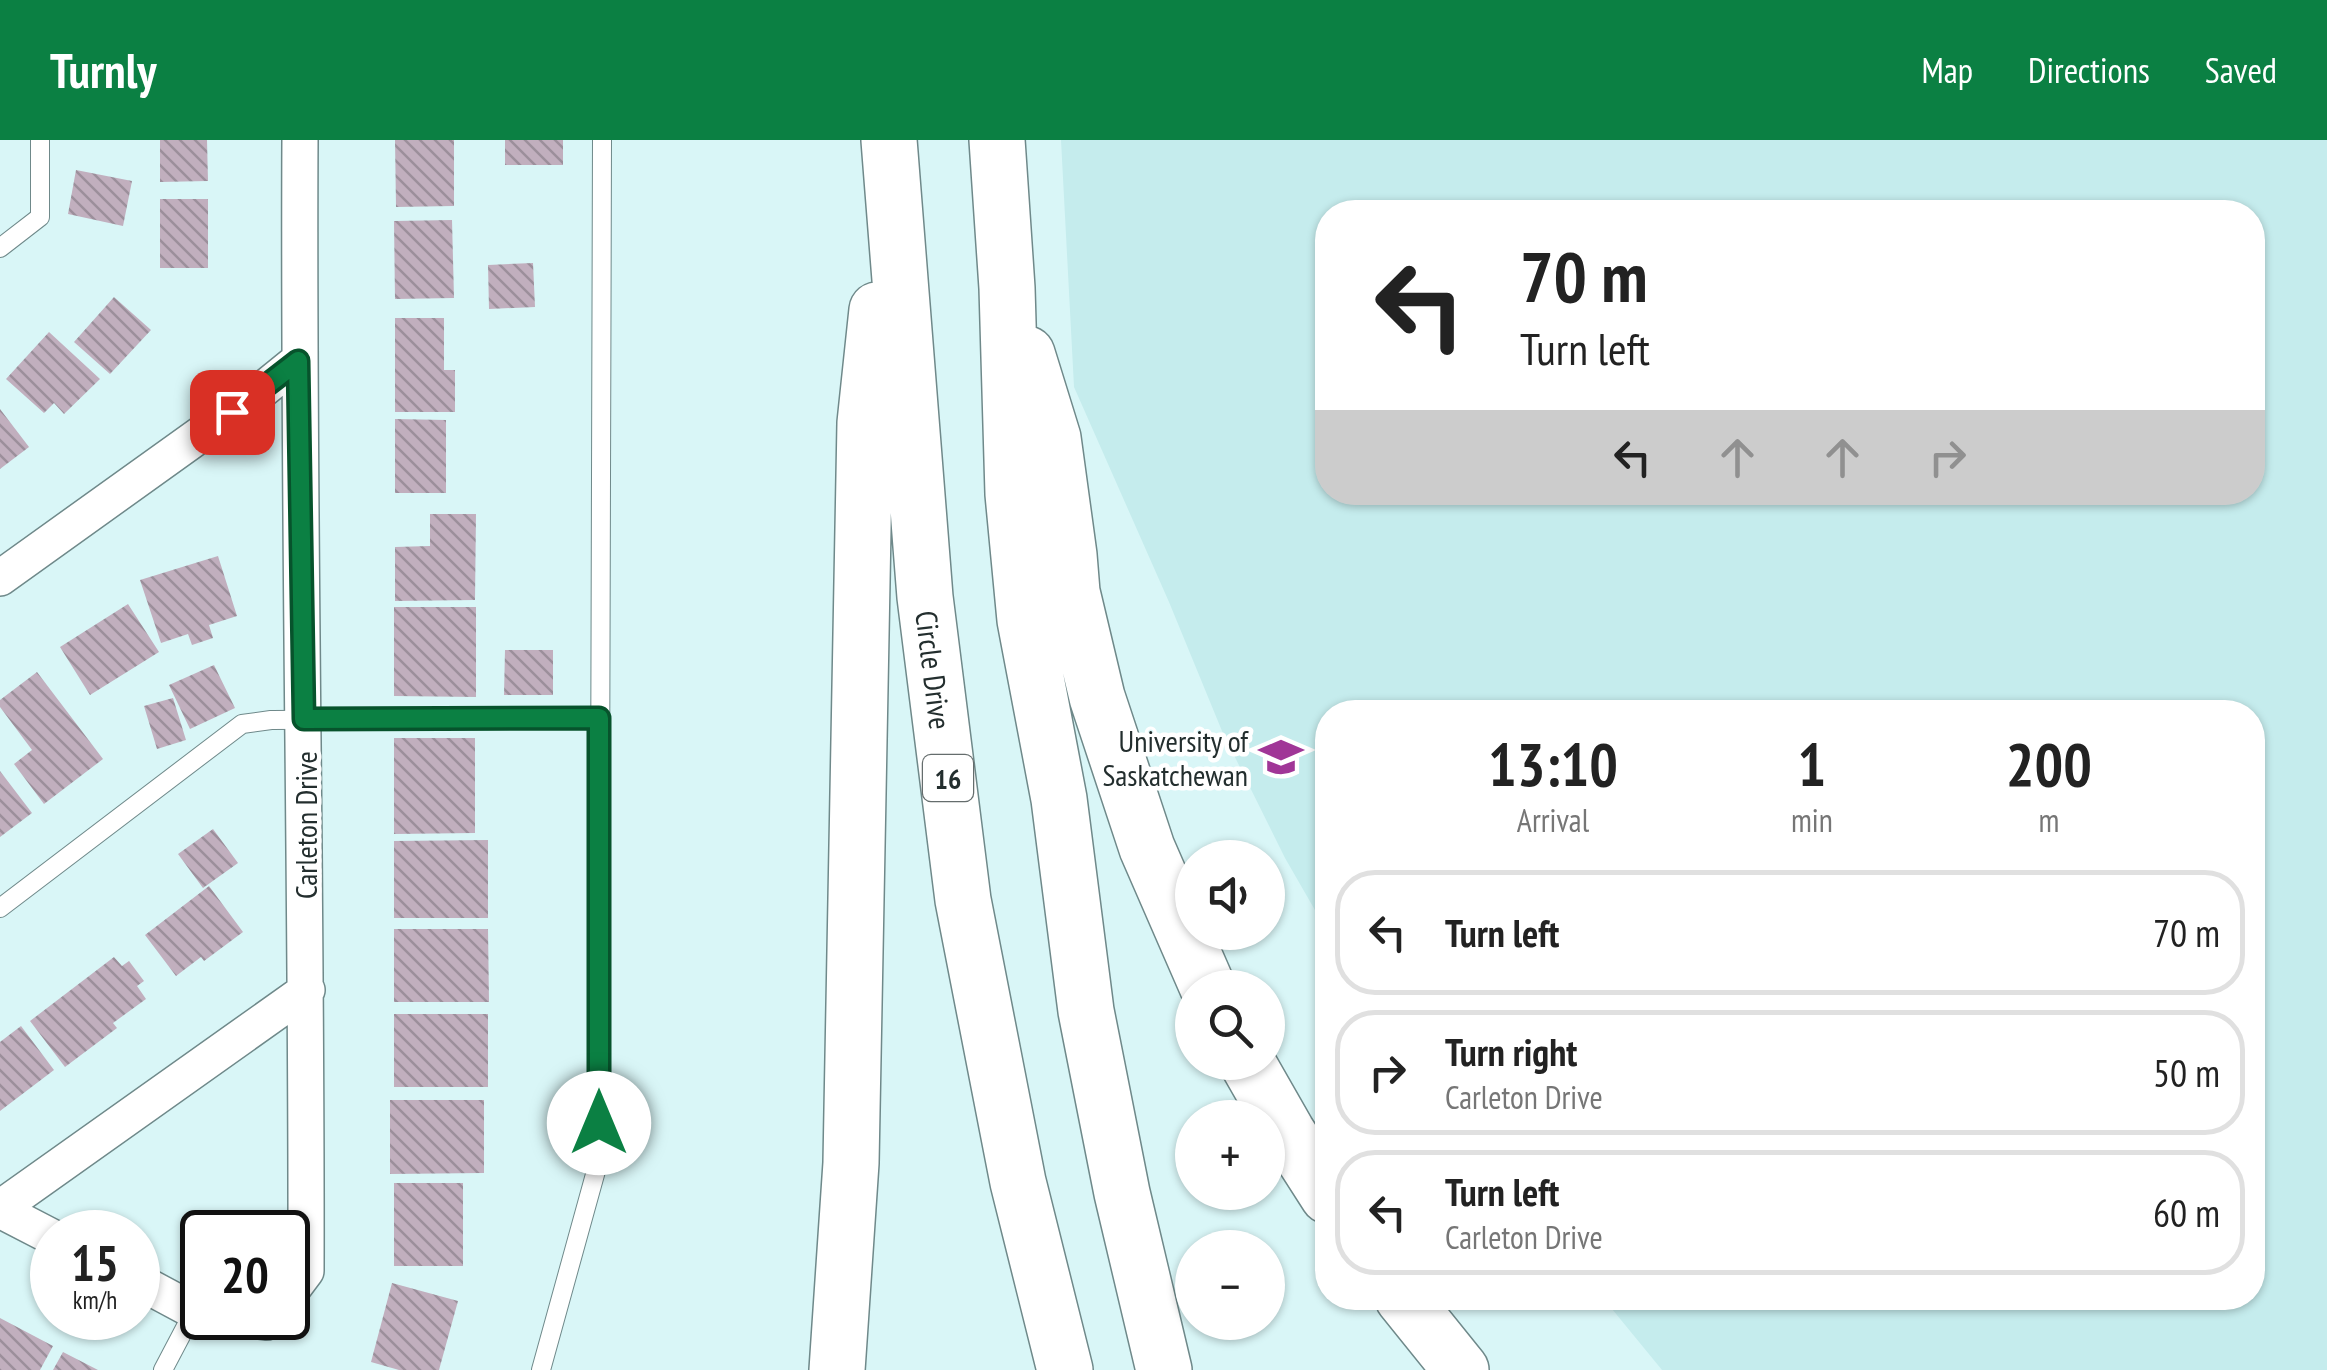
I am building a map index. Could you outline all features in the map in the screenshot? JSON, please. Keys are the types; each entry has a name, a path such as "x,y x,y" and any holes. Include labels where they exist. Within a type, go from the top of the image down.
{"highway":[{"path":"997,140 1013,494 1025,620 1059,798 1086,1011 1122,1193 1164,1370"},
{"path":"837,1370 851,1162 866,422 891,159"},
{"name":"Circle Drive","path":"891,159 925,597 963,900 1018,1182 1065,1370"},
{"path":"1006,288 1052,438 1072,592 1096,697 1146,848 1200,970"},
{"path":"1257,1080 1315,1176"},
{"path":"1413,1310 1461,1370"}],"street":[{"name":"Carleton Drive","path":"300,140 298,361 306,1210"},
{"path":"0,578 298,361"},
{"path":"30,1225 0,1209 306,990"}],"lane":[{"path":"0,248 40,217 40,140"},
{"path":"541,1370 599,1160 602,140"},
{"path":"0,908 242,724 304,719 599,718"},
{"path":"163,1370 181,1340"}],"shaded area":[{"name":"University of Saskatchewan","path":"1061,140 2327,140 2327,1370 1662,1370 1613,1310 2265,1310 2265,700 1315,700 1315,910 1285,858 1285,840 1276,840 1222,731 1074,387"}],"building":[{"path":"160,140 207,140 208,181 160,182"},
{"path":"395,140 454,140 454,206 396,207"},
{"path":"505,140 563,140 563,165 505,165"},
{"path":"76,170 132,181 123,226 68,214"},
{"path":"160,199 208,199 208,268 160,268"},
{"path":"452,220 454,298 395,299 394,221"},
{"path":"533,263 535,307 489,309 488,265"},
{"path":"114,297 151,330 110,374 74,342"},
{"path":"395,318 444,318 444,370 455,370 455,412 395,412"},
{"path":"49,332 100,379 64,414 54,403 44,413 6,379"},
{"path":"0,409 29,447 0,469"},
{"path":"395,419 446,420 446,493 395,493"},
{"path":"430,514 476,514 475,600 395,601 395,547 430,546"},
{"path":"218,556 237,616 209,625 213,638 192,645 188,634 161,643 140,580"},
{"path":"128,604 159,652 90,695 60,647"},
{"path":"394,607 476,607 476,697 394,696"},
{"path":"505,650 553,650 553,695 504,695"},
{"path":"214,665 235,708 190,729 169,685"},
{"path":"37,672 103,759 44,804 14,764 32,750 0,707 0,700"},
{"path":"173,698 186,740 157,749 144,706"},
{"path":"394,738 475,738 475,833 394,834"},
{"path":"0,771 32,813 0,837"},
{"path":"213,829 238,863 203,888 178,854"},
{"path":"488,840 488,918 394,918 394,841"},
{"path":"209,886 243,932 176,976 145,935"},
{"path":"394,929 488,929 489,1002 394,1002"},
{"path":"114,957 122,966 129,961 144,981 137,986 146,999 113,1023 117,1028 65,1067 30,1021"},
{"path":"394,1014 488,1014 488,1087 394,1087"},
{"path":"21,1026 54,1070 0,1111 0,1042"},
{"path":"390,1100 484,1100 484,1173 390,1174"},
{"path":"394,1183 463,1183 463,1266 394,1266"},
{"path":"392,1283 458,1301 439,1370 399,1370 371,1362"},
{"path":"0,1318 30,1334 30,1340 53,1346 40,1370 0,1370"},
{"path":"63,1352 98,1370 53,1370"}],"place":[{"name":"University of Saskatchewan","path":"1281,757"}],"route":[{"path":"232,412 298,361 304,719 599,718 599,1123"}]}
